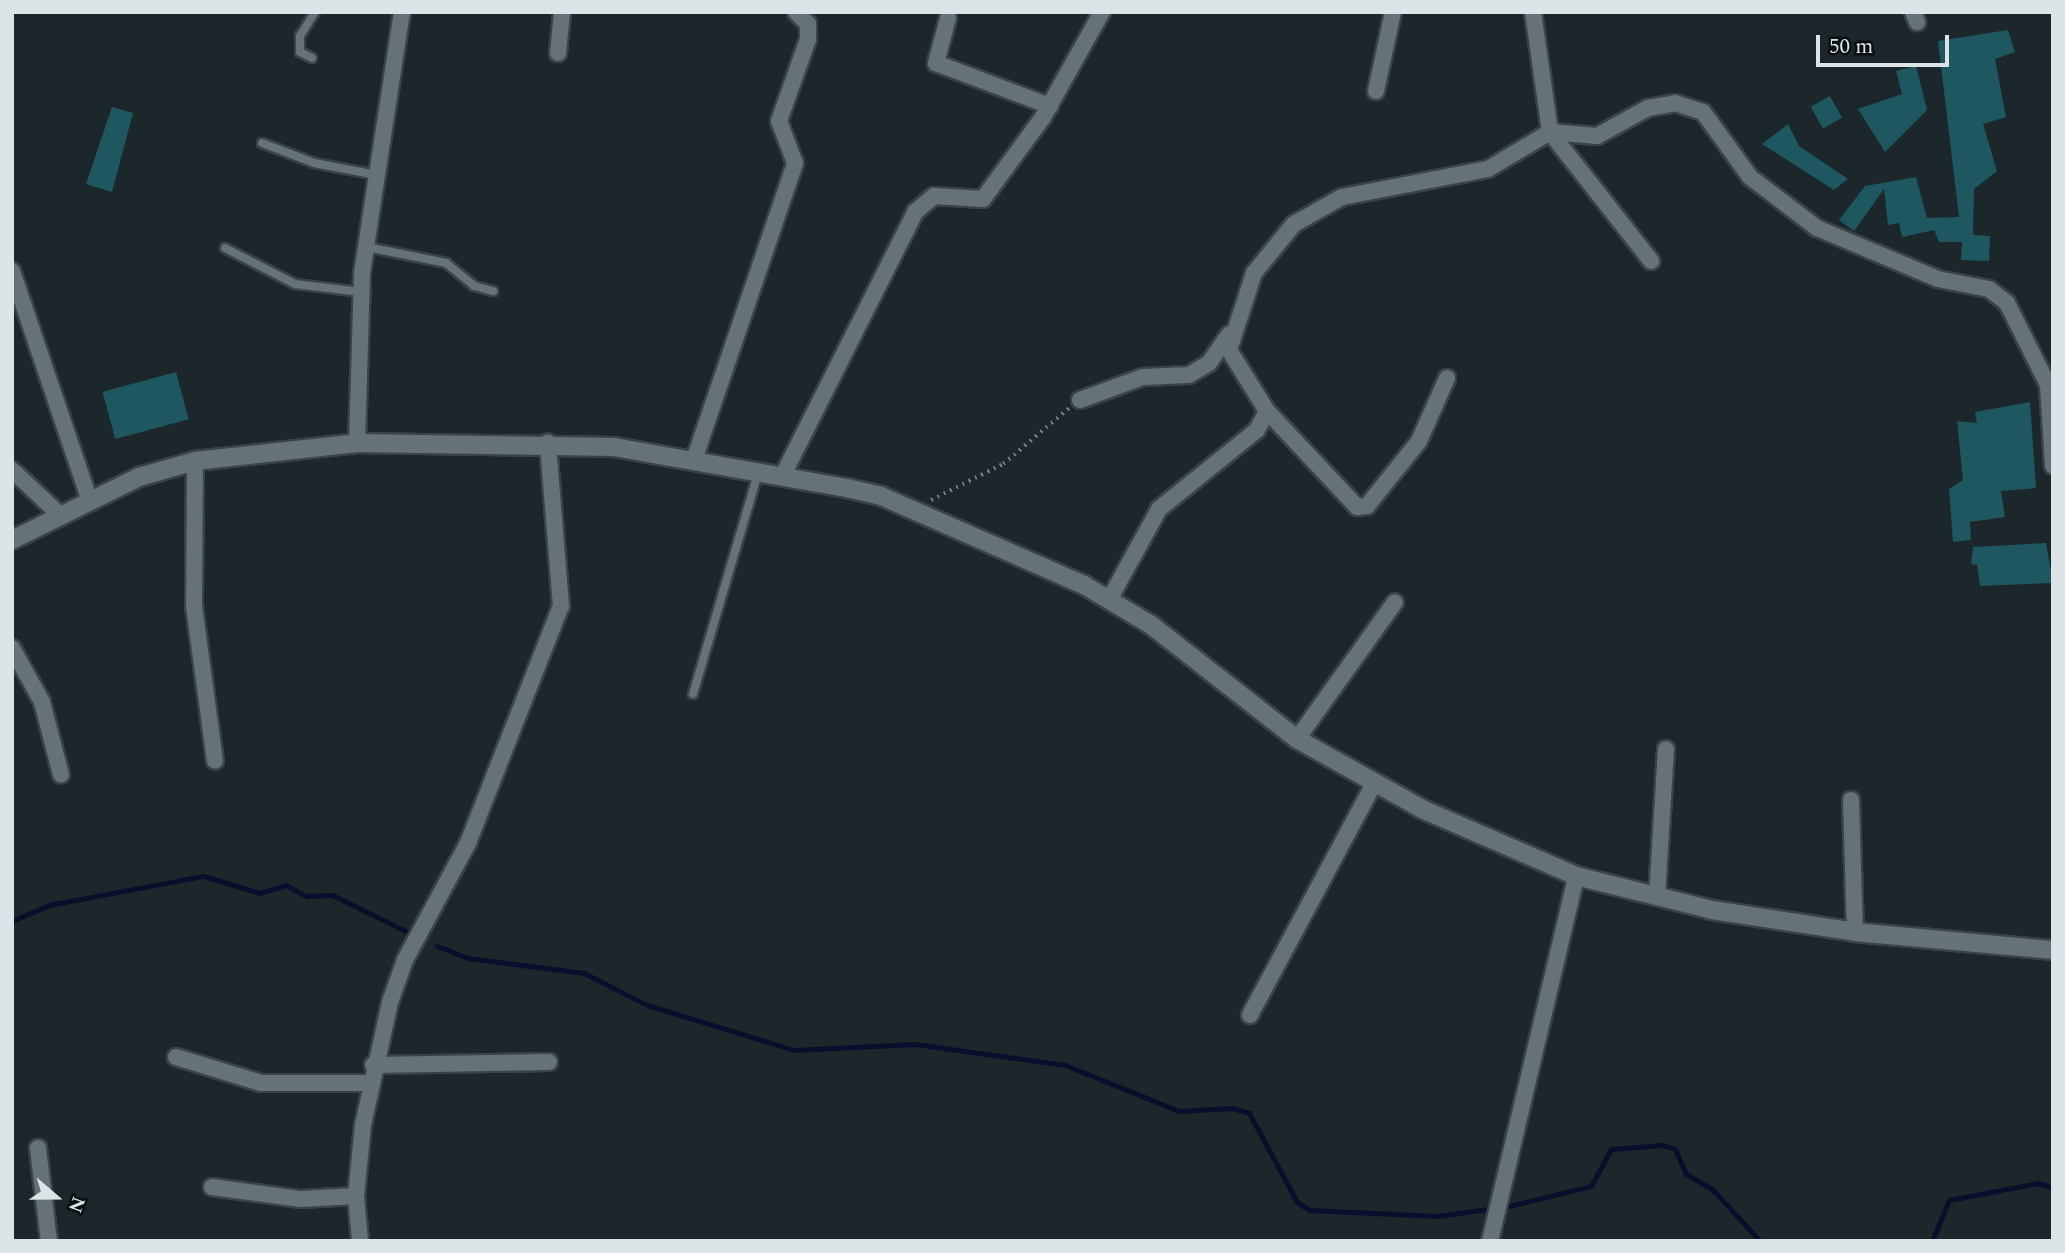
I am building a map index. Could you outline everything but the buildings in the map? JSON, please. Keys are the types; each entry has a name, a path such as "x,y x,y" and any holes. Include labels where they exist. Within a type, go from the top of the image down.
{"street":[{"path":"357,443 360,292 380,175 402,12"},
{"path":"558,53 562,12"},
{"path":"694,460 795,163 779,121 808,39 808,24 796,12"},
{"path":"783,475 915,212 934,196 983,199 1050,106 1101,12"},
{"path":"1376,90 1393,12"},
{"path":"1533,12 1550,132 1651,261"},
{"path":"948,18 936,63 1050,106"},
{"path":"1080,400 1143,377 1189,375 1219,353 1273,245 1318,206 1488,169 1550,132 1597,136 1648,108 1689,106 1716,124 1750,177 1817,228 1938,279 1989,289 2017,315 2048,385 2053,466"},
{"path":"12,271 89,499"},
{"path":"1233,325 1232,362 1267,411 1357,507 1367,506 1419,441 1447,378"},
{"path":"1109,600 1159,509 1257,430 1267,411"},
{"path":"12,540 58,513 89,499 195,461 357,443 548,443 694,460 783,475 881,496 1109,600 1297,739 1374,784 1576,876 1657,896 1855,932 2053,950"},
{"path":"360,1241 356,1196 369,1083 405,960 468,843 561,606 548,443"},
{"path":"195,461 194,607 215,761"},
{"path":"12,470 58,513"},
{"path":"1297,739 1395,602"},
{"path":"12,648 42,702 61,775"},
{"path":"1657,896 1666,750"},
{"path":"1250,1015 1374,784"},
{"path":"1851,800 1855,932"},
{"path":"1490,1241 1499,1214 1576,876"},
{"path":"176,1057 261,1083 369,1083"},
{"path":"373,1065 549,1062"},
{"path":"38,1149 49,1241"},
{"path":"212,1187 300,1199 356,1196"}],"lane":[{"path":"312,58 300,52 300,36 315,12"},
{"path":"262,143 314,163 380,175"},
{"path":"367,247 446,262 474,286 493,291"},
{"path":"225,248 295,284 360,292"},
{"path":"694,694 759,471"}],"path":[{"path":"914,510 976,472 1003,464 1080,400"}],"waterway":[{"path":"12,921 49,905 203,876 260,893 286,885 306,896 332,895 412,934"},
{"path":"437,946 468,958 584,973 647,1005 794,1050 915,1044 1065,1065 1179,1111 1232,1108 1249,1113 1297,1202 1309,1210 1438,1216 1509,1206 1591,1186 1611,1149 1662,1145 1675,1149 1686,1174 1712,1189 1760,1241"},
{"path":"1932,1241 1949,1200 2038,1183 2053,1188"}]}
